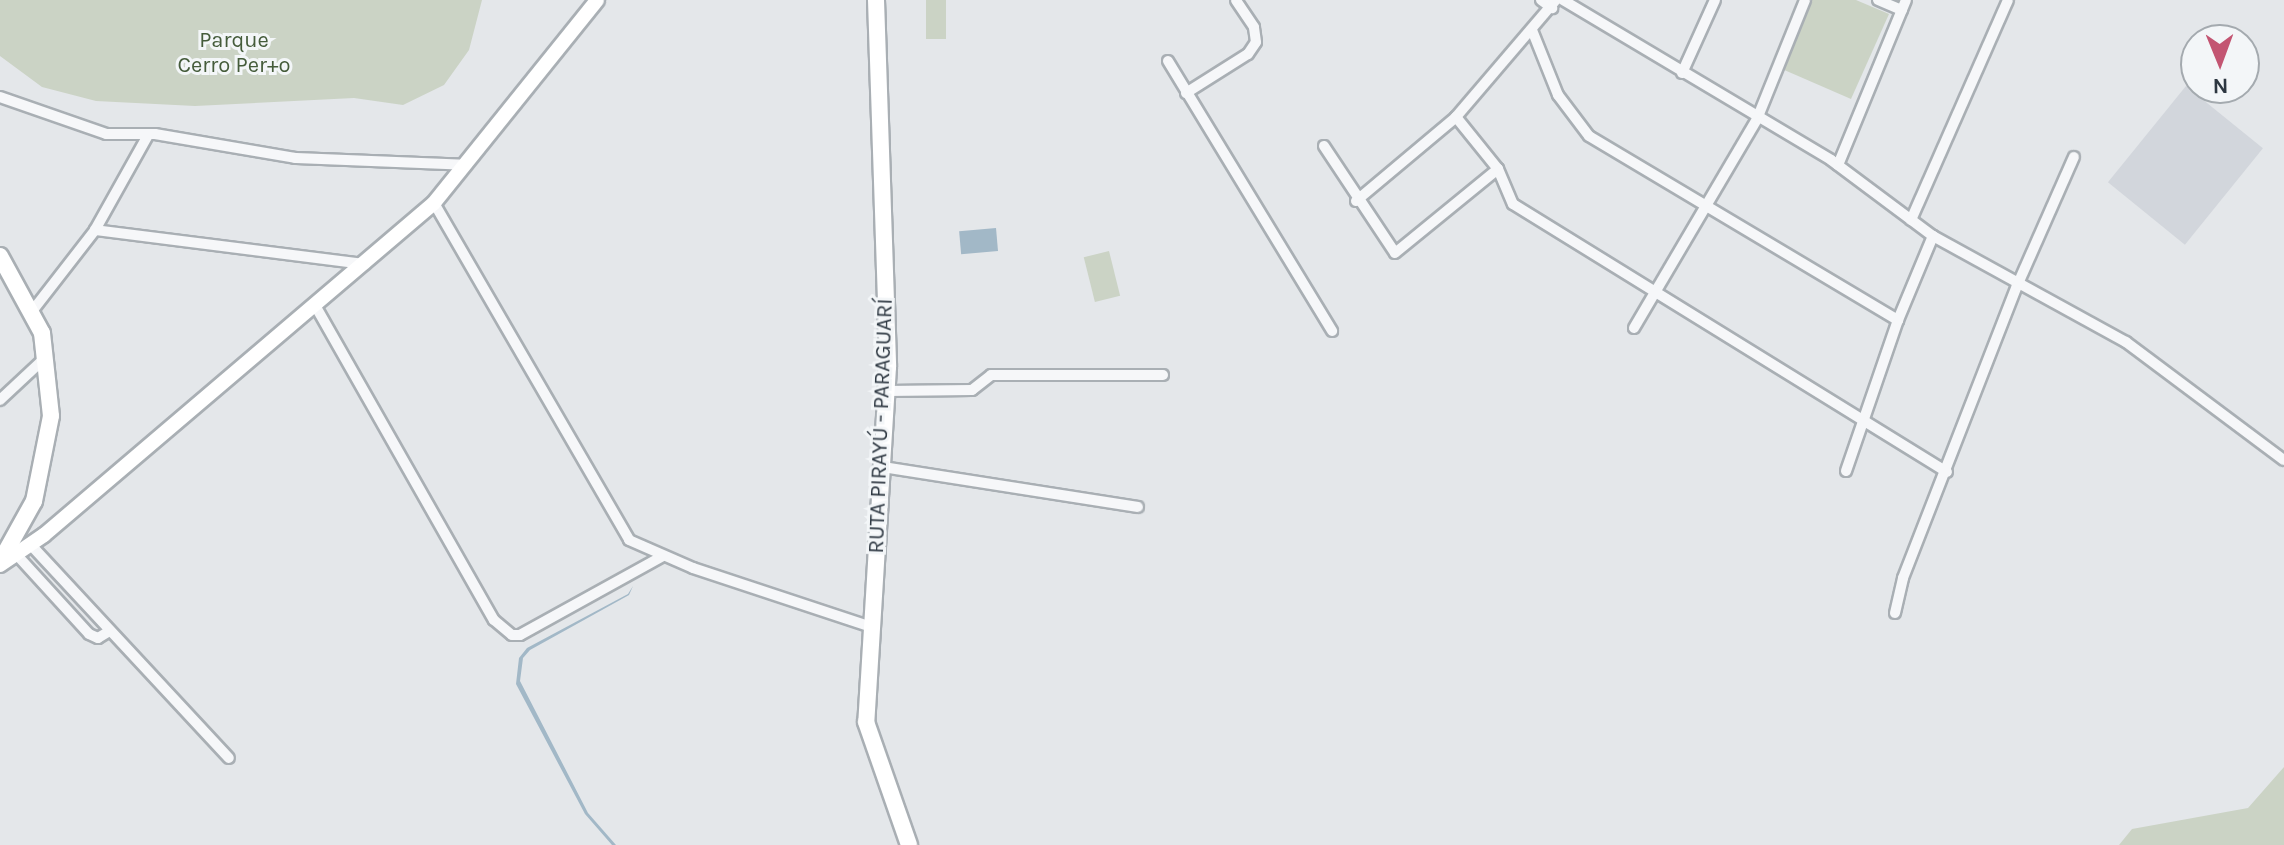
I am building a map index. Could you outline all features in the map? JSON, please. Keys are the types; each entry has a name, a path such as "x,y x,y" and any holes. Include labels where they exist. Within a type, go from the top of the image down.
{"main road":[{"path":"0,563 44,535 316,307 434,203 597,0"},
{"name":"RUTA PIRAYÚ - PARAGUARÍ","path":"876,0 887,391 866,722 909,845"},
{"path":"0,256 33,310 47,356 48,447 26,519 0,563"},
{"path":"26,519 44,535"}],"street":[{"path":"1186,93 1248,54 1256,42 1254,27 1236,0"},
{"path":"1356,201 1456,117 1554,4 1541,0"},
{"path":"1563,0 1838,165 1933,236 2017,286 2126,342 2284,460"},
{"path":"1682,73 1715,0"},
{"path":"1634,328 1757,119 1805,0"},
{"path":"1838,165 1904,5 1878,0"},
{"path":"1911,220 2008,0"},
{"path":"1532,30 1558,95 1589,136 1898,320"},
{"path":"1168,61 1332,331"},
{"path":"0,97 106,134 148,135 295,158 466,165"},
{"path":"1456,117 1498,169 1513,204 1947,472"},
{"path":"33,310 95,230 148,135"},
{"path":"1324,146 1356,201 1395,253 1498,169"},
{"path":"1895,613 1903,578 1947,472 2017,286 2074,157"},
{"path":"434,203 617,526 629,540 663,556 871,627"},
{"path":"95,230 365,264"},
{"path":"1846,471 1898,320 1933,236"},
{"path":"316,307 494,620 512,635 520,635 663,556"},
{"path":"0,400 47,356"},
{"path":"887,391 972,390 991,375 1163,375"},
{"path":"883,467 1138,507"},
{"path":"30,544 108,632 229,758"},
{"path":"16,554 89,634 98,638 108,632"}],"shaded area":[{"path":"2180,93 2180,104 2208,104 2263,148 2185,245 2108,182"}],"green space":[{"name":"Parque Cerro Per+o","path":"0,0 482,0 469,50 444,85 403,105 354,98 195,106 96,101 42,87 0,56"},
{"path":"926,0 946,0 946,39 926,39"},
{"path":"1810,0 1856,0 1889,14 1851,99 1782,69"},
{"path":"1109,251 1120,296 1095,302 1084,257"},
{"path":"2284,767 2284,845 2119,845 2132,829 2248,808"}],"water":[{"path":"996,228 998,251 961,254 959,231"},
{"path":"633,586 629,595 530,650 523,658 520,681 588,813 616,845 612,845 585,814 516,684 519,658 527,648 628,594"}]}
